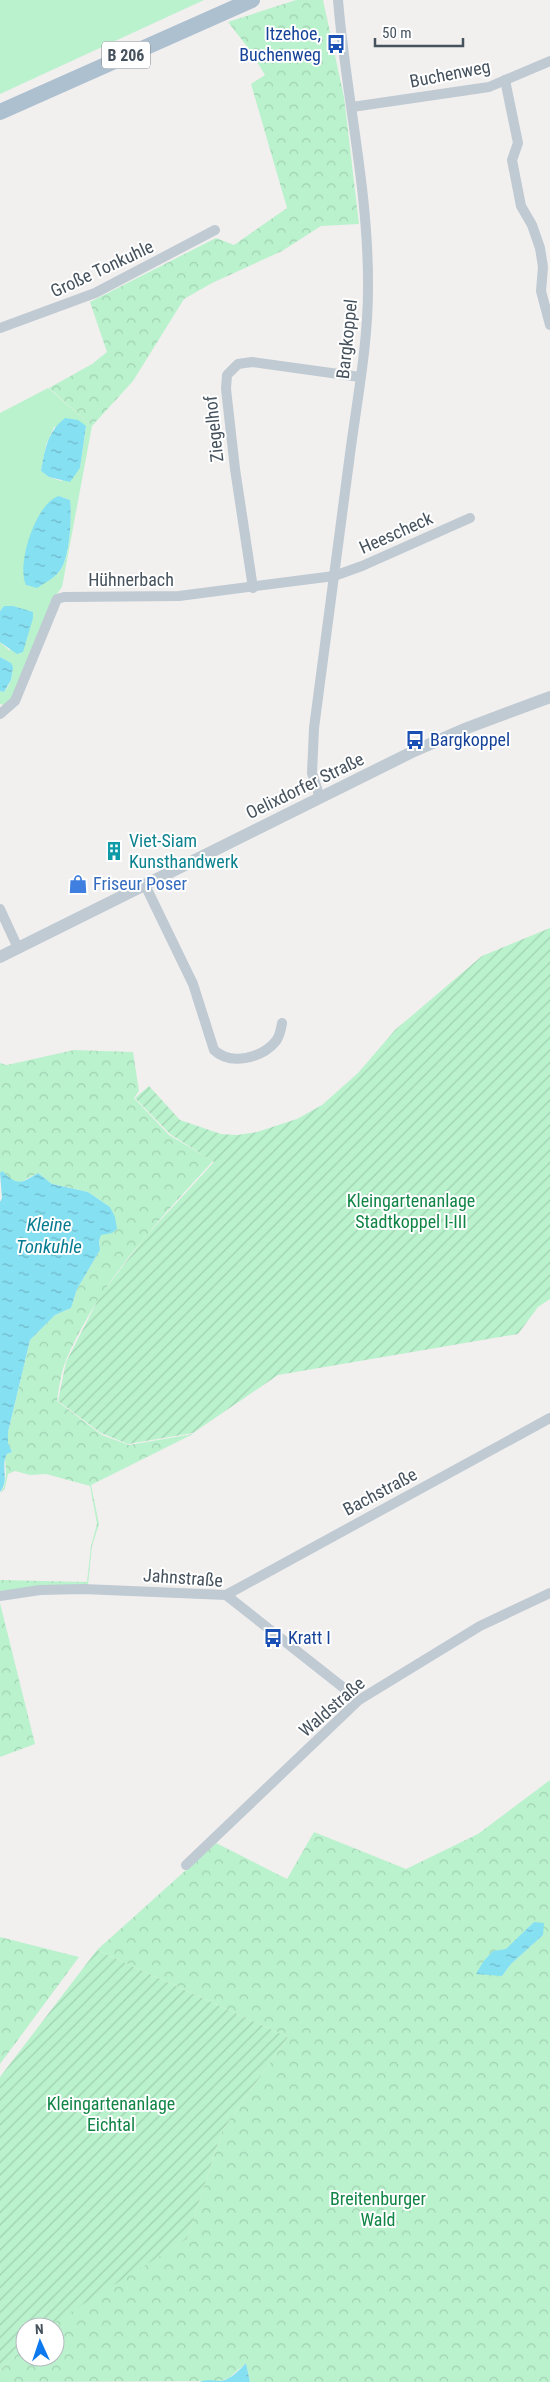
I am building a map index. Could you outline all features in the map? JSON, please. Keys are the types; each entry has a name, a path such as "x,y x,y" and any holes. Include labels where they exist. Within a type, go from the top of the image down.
{"main road":[{"name":"B 206","path":"0,112 160,39 252,0"}],"street":[{"name":"Bargkoppel","path":"320,798 313,781 313,745 367,318 368,238 338,0"},
{"name":"Buchenweg","path":"352,107 489,87 550,62"},
{"path":"505,80 518,143 512,160 517,188 523,212 532,225 540,248 543,267 541,291 550,324"},
{"name":"Große Tonkuhle","path":"0,328 95,293 215,230"},
{"name":"Ziegelhof","path":"253,588 235,469 226,389 227,375 238,364 252,362 360,377"},
{"name":"Heescheck","path":"334,576 362,566 470,518"},
{"name":"Hühnerbach","path":"0,714 15,701 57,599 64,596 179,596 253,588 334,576"},
{"name":"Oelixdorfer Straße","path":"0,957 320,798 467,728 550,697"},
{"path":"144,885 193,984 211,1045 217,1053 232,1059 249,1057 258,1053 276,1041 282,1023"},
{"path":"0,909 18,948"},
{"name":"Bachstraße","path":"226,1595 550,1418"},
{"name":"Jahnstraße","path":"0,1596 40,1590 83,1589 226,1595 359,1700"},
{"name":"Waldstraße","path":"186,1865 359,1700 480,1626 550,1593"}],"green space":[{"path":"0,0 204,0 0,94"},
{"path":"296,0 323,0 344,97 359,224 321,226 282,251 212,283 184,299 133,381 92,426 49,388 92,364 107,352 90,302 216,238 234,245 287,208 251,84 265,75 249,49 228,22"},
{"path":"48,388 92,426 62,587 51,602 12,700 4,705 0,704 0,691 4,692 9,685 12,671 11,663 0,657 0,642 10,651 4,606 0,611 0,413","holes":["86,426 80,468 61,481 49,477 41,471 46,445 54,427","59,496 70,500 70,535 67,555 61,569 53,577 37,587 26,585"]},
{"name":"Kleingartenanlage Stadtkoppel I-III","path":"550,928 550,1299 538,1307 518,1334 278,1375 193,1433 128,1444 101,1433 58,1401 66,1362 100,1296 145,1237 214,1162 170,1134 135,1098 149,1086 180,1120 221,1134 237,1135 257,1132 297,1119 322,1105 358,1073 395,1030 482,956"},
{"path":"74,1050 133,1052 139,1091 134,1098 169,1135 213,1161 151,1230 112,1279 95,1305 79,1332 66,1360 61,1375 57,1401 102,1435 129,1445 193,1434 91,1485 99,1524 92,1546 88,1585 0,1591 0,1580 87,1582 91,1546 97,1524 90,1486 46,1474 30,1475 15,1471 8,1474 5,1488 0,1494 4,1487 6,1474 5,1458 7,1454 12,1452 8,1443 8,1432 30,1340 55,1315 71,1308 77,1289 100,1250 99,1241 101,1235 116,1223 110,1207 88,1192 52,1184 38,1173 19,1183 12,1181 2,1172 0,1173 0,1063 7,1065"},
{"path":"0,1603 35,1744 0,1757"},
{"name":"Breitenburger Wald","path":"550,1780 550,2382 250,2382 246,2363 229,2378 220,2381 0,2382 0,2370 15,2356 15,2367 65,2367 65,2317 60,2317 187,2239 222,2131 288,2037 97,1950 216,1843 287,1879 314,1832 406,1869 478,1834","holes":["534,1922 543,1935 511,1964 502,1976 493,1951 506,1950"]},
{"path":"0,1937 79,1957 0,2064"},
{"name":"Kleingartenanlage Eichtal","path":"97,1950 288,2037 222,2131 187,2239 63,2317 15,2317 15,2356 0,2370 0,2077"}],"water":[{"path":"65,418 78,420 86,426 80,468 70,482 49,477 41,471 51,435"},
{"path":"59,496 70,500 71,507 70,535 64,563 56,575 37,588 26,585 24,564 30,535 43,510 51,501"},
{"path":"4,606 13,606 33,612 23,652 17,654 0,642 0,611"},
{"path":"0,657 11,663 13,667 11,680 4,692 0,691"},
{"name":"Kleine Tonkuhle","path":"2,1171 19,1182 38,1173 52,1184 88,1192 110,1207 115,1217 117,1229 112,1233 101,1235 99,1241 100,1250 77,1289 71,1308 55,1315 30,1340 8,1432 8,1443 12,1452 7,1454 5,1459 5,1478 0,1492 0,1202 2,1198 0,1173"},
{"path":"534,1922 544,1923 543,1935 511,1964 502,1976 476,1974 483,1962 493,1951 506,1949"},
{"path":"246,2363 250,2382 200,2382 228,2379"}],"place":[{"name":"Itzehoe, Buchenweg","path":"336,44"},
{"name":"Bargkoppel","path":"415,740"},
{"name":"Viet-Siam Kunsthandwerk","path":"114,851"},
{"name":"Friseur Poser","path":"78,884"},
{"name":"Kratt I","path":"273,1638"}]}
